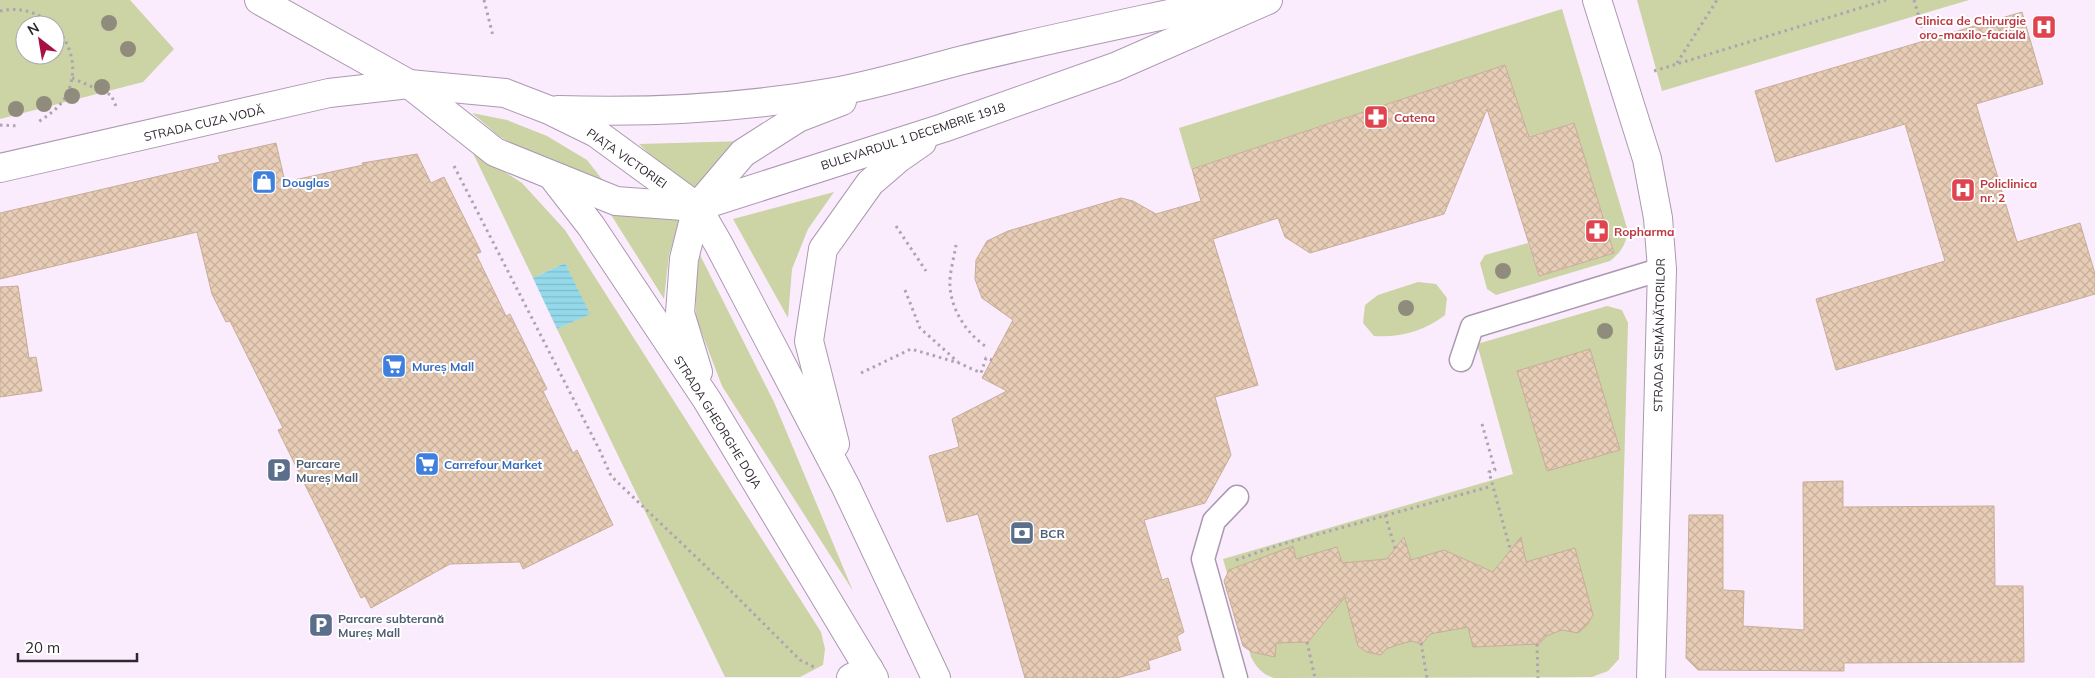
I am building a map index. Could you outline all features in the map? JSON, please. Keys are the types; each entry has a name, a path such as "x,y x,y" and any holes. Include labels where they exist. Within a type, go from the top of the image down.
{"main road":[{"name":"PIAȚA VICTORIEI","path":"258,0 409,84 495,152 551,174"},
{"path":"549,110 611,112 746,103 833,92 889,81 962,60 1233,0"},
{"name":"BULEVARDUL 1 DECEMBRIE 1918","path":"551,174 616,202 697,207 943,128 1115,67 1268,0"},
{"name":"STRADA SEMĂNĂTORILOR","path":"1597,0 1648,159 1658,218 1662,268 1650,678"},
{"path":"706,400 680,313 684,259 697,207 743,153 798,118 889,81"},
{"name":"PIAȚA VICTORIEI","path":"409,84 505,93 549,110 596,133 697,207"},
{"name":"STRADA CUZA VODĂ","path":"0,168 329,93 409,84"},
{"path":"846,487 809,341 823,248 870,183 899,158 943,128"},
{"name":"STRADA GHEORGHE DOJA","path":"551,174 591,226 706,400 864,675"},
{"path":"697,207 724,254 846,487 936,678"}],"lane":[{"path":"1461,360 1472,327 1662,268"},
{"path":"1236,678 1203,559 1214,521 1237,497"}],"path":[{"path":"484,0 493,36"},
{"path":"1677,64 1717,0"},
{"path":"1646,73 1886,0"},
{"path":"1914,0 1926,41"},
{"path":"0,5 1,10 21,9 40,14 55,25 67,41 72,59 72,78 66,96 54,111 39,122 32,123"},
{"path":"72,78 111,95 118,110"},
{"path":"0,125 26,125"},
{"path":"453,164 611,476 718,578 800,660 816,668"},
{"path":"896,226 926,271"},
{"path":"956,244 950,286 955,312 975,340 988,348"},
{"path":"905,290 920,328 960,363"},
{"path":"861,373 911,350 960,363 981,373 986,358 992,360"},
{"path":"1482,424 1495,470 1488,472 1511,552"},
{"path":"1229,562 1279,545 1492,486"},
{"path":"1385,515 1396,551"},
{"path":"1279,545 1281,550"},
{"path":"1306,642 1315,678"},
{"path":"1421,642 1428,678"},
{"path":"1537,644 1538,678"}],"green space":[{"path":"0,0 130,0 174,49 143,82 0,119"},
{"path":"1637,0 1969,0 1662,91"},
{"path":"1562,9 1627,228 1623,247 1610,261 1496,295 1487,289 1480,263 1485,255 1528,243 1539,276 1614,253 1574,123 1516,140 1519,108 1505,65 1191,169 1179,128"},
{"path":"472,113 507,120 547,136 587,160 605,183 536,158 499,136"},
{"path":"747,141 689,192 639,144"},
{"path":"472,151 522,183 565,230 821,632 825,649 823,665 800,677 725,677 557,329 589,314 565,263 533,278"},
{"path":"834,192 808,229 792,269 788,318 733,219"},
{"path":"608,210 680,220 669,255 664,299"},
{"path":"700,255 774,402 853,591 722,386 696,318 695,282"},
{"path":"1418,282 1436,284 1447,298 1445,315 1429,325 1411,332 1393,336 1374,336 1363,323 1365,305 1378,295"},
{"path":"1607,306 1622,310 1628,323 1619,659 1608,671 1592,677 1274,678 1260,670 1251,657 1223,559 1513,474 1477,344"}],"water":[{"path":"565,263 590,314 557,329 533,278"}],"building":[{"name":"Policlinica nr. 2","path":"2022,12 2043,84 1976,104 2017,242 2080,223 2095,274 2095,294 1836,370 1816,299 1945,261 1905,124 1776,162 1755,91"},
{"path":"1505,65 1529,137 1574,123 1614,253 1539,276 1487,109 1444,214 1310,253 1285,237 1278,218 1213,239 1258,385 1215,397 1231,455 1205,503 1144,520 1162,580 1168,578 1184,632 1177,636 1181,650 1148,661 1150,669 1117,678 1025,678 978,514 947,522 929,456 959,447 952,419 1007,391 982,378 1013,320 982,298 975,279 976,260 987,241 1008,231 1121,198 1133,201 1156,214 1201,201 1192,169"},
{"name":"Mureș Mall","path":"276,143 285,182 363,165 362,163 417,154 431,183 444,177 481,252 476,254 506,316 510,314 547,389 543,391 573,453 577,450 613,525 523,569 520,562 450,564 371,608 365,596 361,598 278,430 283,428 230,321 226,322 212,294 197,232 0,279 0,213 220,162 218,156"},
{"path":"18,286 29,358 36,357 42,391 0,397 0,287"},
{"path":"1590,349 1620,450 1547,471 1517,371"},
{"path":"1843,481 1843,507 1994,506 1995,586 2023,586 2024,662 1844,663 1844,671 1698,670 1686,658 1689,515 1723,515 1723,590 1744,591 1743,626 1804,630 1803,482"},
{"path":"1404,537 1411,560 1444,550 1493,572 1521,537 1526,562 1575,548 1593,615 1587,625 1578,633 1562,630 1546,636 1539,644 1473,647 1468,627 1430,634 1422,644 1412,641 1400,644 1386,649 1381,655 1367,652 1358,646 1345,597 1308,642 1276,643 1275,657 1252,652 1243,646 1224,581 1229,570 1293,546 1296,559 1337,547 1342,563 1387,559"}],"place":[{"name":"Clinica de Chirurgie oro-maxilo-facială","path":"2044,27"},
{"name":"Catena","path":"1376,117"},
{"name":"Douglas","path":"264,182"},
{"name":"Policlinica nr. 2","path":"1963,190"},
{"name":"Ropharma","path":"1597,231"},
{"name":"Mureș Mall","path":"394,366"},
{"name":"Carrefour Market","path":"427,464"},
{"name":"Parcare Mureș Mall","path":"279,470"},
{"name":"BCR","path":"1022,533"},
{"name":"Parcare subterană Mureș Mall","path":"321,625"}]}
